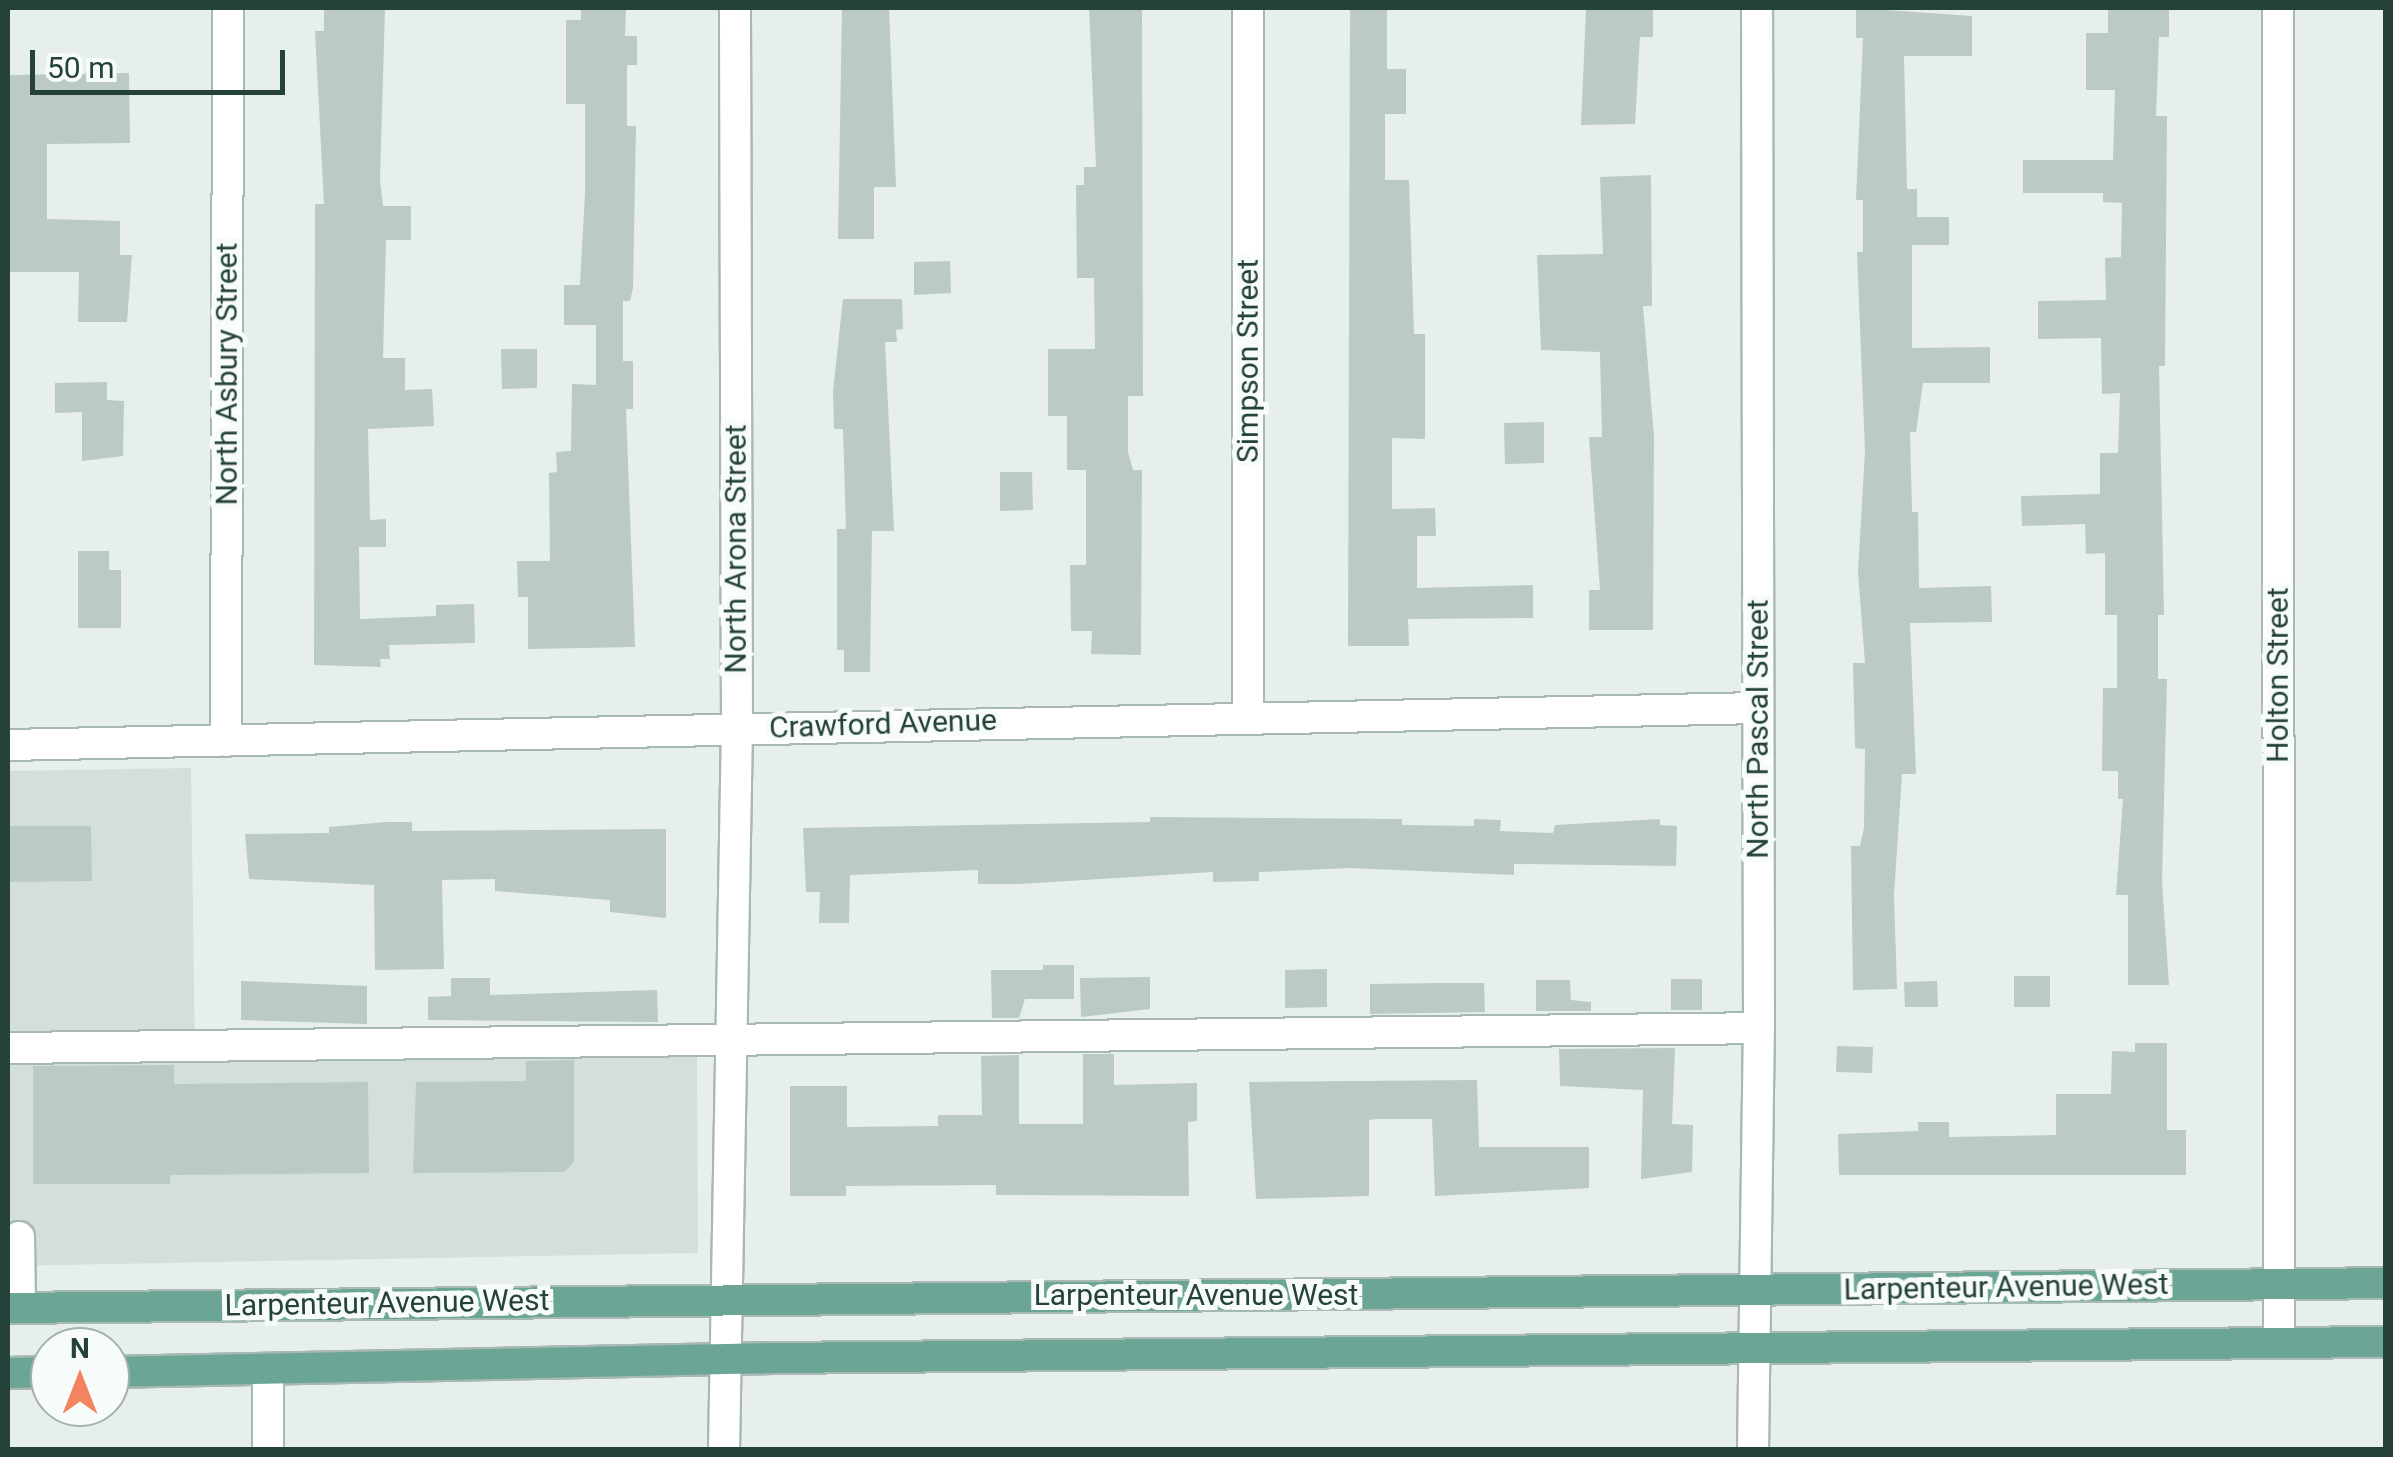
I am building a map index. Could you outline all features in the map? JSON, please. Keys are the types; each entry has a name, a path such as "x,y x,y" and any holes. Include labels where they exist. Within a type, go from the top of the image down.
{"main road":[{"name":"Larpenteur Avenue West","path":"14,1308 2386,1283"},
{"name":"Larpenteur Avenue West","path":"130,1372 727,1359 2386,1342"}],"street":[{"name":"North Asbury Street","path":"226,741 228,8"},
{"name":"North Arona Street","path":"724,1450 737,730 735,8"},
{"name":"Simpson Street","path":"1248,8 1248,714"},
{"name":"North Pascal Street","path":"1753,1450 1759,1028 1757,8"},
{"name":"Holton Street","path":"2278,8 2279,1343"},
{"name":"Crawford Avenue","path":"8,745 737,730 1248,714 1758,708"},
{"path":"8,1048 1759,1028"},
{"path":"14,1308 20,1237"},
{"path":"268,1370 268,1450"}],"shaded area":[{"path":"191,768 195,1061 697,1055 698,1253 8,1266 8,771"}],"building":[{"path":"324,8 385,8 380,179 383,206 411,206 411,240 386,240 383,358 405,358 405,390 432,389 434,426 368,429 370,520 386,519 386,547 359,547 360,619 436,616 436,605 474,604 475,643 389,645 390,659 380,659 381,667 314,665 315,204 324,204 315,31 324,31"},
{"path":"581,8 626,8 625,36 637,36 637,65 627,65 627,126 636,126 633,288 630,301 623,301 623,361 633,361 633,409 626,409 635,647 528,649 528,597 518,597 517,561 550,561 549,473 557,472 556,452 571,451 572,384 596,385 596,325 564,325 564,285 580,285 585,192 585,104 566,104 566,20 581,20"},
{"path":"842,8 889,8 896,187 874,187 874,239 838,239"},
{"path":"1089,8 1142,8 1143,396 1128,396 1128,452 1133,470 1142,470 1141,655 1091,654 1092,631 1071,631 1070,565 1086,565 1086,470 1067,470 1067,416 1048,416 1048,349 1095,349 1094,278 1077,278 1076,185 1084,185 1084,167 1096,167"},
{"path":"1350,8 1387,8 1387,69 1406,69 1406,114 1385,114 1385,180 1409,180 1414,334 1425,334 1425,439 1392,438 1392,509 1435,508 1436,536 1417,536 1417,588 1533,585 1533,618 1408,619 1409,646 1348,646"},
{"path":"1653,8 1653,37 1640,37 1635,124 1581,125 1586,10"},
{"path":"1856,8 1972,16 1972,56 1904,56 1907,189 1917,189 1917,217 1949,217 1949,245 1912,245 1912,348 1990,347 1990,383 1923,383 1916,432 1910,432 1912,512 1918,512 1919,588 1991,586 1992,622 1910,623 1916,774 1902,774 1894,895 1897,989 1853,990 1851,846 1860,846 1864,828 1865,749 1855,748 1853,663 1865,663 1858,572 1865,451 1857,252 1863,252 1863,200 1856,200 1863,38 1856,38"},
{"path":"2108,8 2169,8 2169,37 2159,37 2156,116 2167,116 2165,366 2159,366 2164,615 2158,615 2158,679 2167,679 2162,882 2169,985 2128,985 2128,895 2116,895 2123,799 2118,799 2118,771 2102,771 2103,688 2117,688 2117,615 2105,615 2105,553 2086,554 2085,524 2022,526 2021,496 2100,494 2100,453 2118,453 2120,393 2102,394 2101,338 2038,339 2038,301 2106,300 2105,258 2121,257 2122,203 2103,202 2103,193 2023,193 2023,160 2113,160 2115,90 2086,90 2086,33 2108,33"},
{"path":"129,73 130,143 47,144 47,219 120,221 120,255 132,255 127,322 78,322 79,272 8,272 8,75"},
{"path":"1651,175 1652,306 1643,306 1654,437 1653,630 1589,630 1589,590 1600,590 1589,437 1602,437 1600,352 1541,350 1537,255 1603,254 1600,177"},
{"path":"950,261 951,293 914,295 914,262"},
{"path":"843,299 902,299 903,329 896,330 897,342 885,342 894,531 872,531 870,672 844,672 844,650 837,650 837,529 846,529 843,429 834,429 833,391"},
{"path":"501,349 537,349 537,388 502,389"},
{"path":"107,382 107,400 124,401 123,456 82,461 82,412 55,413 55,383"},
{"path":"1544,422 1544,463 1505,464 1504,423"},
{"path":"1000,472 1032,472 1033,510 1000,511"},
{"path":"78,551 109,551 109,570 121,570 121,628 78,628"},
{"path":"1150,817 1402,819 1402,825 1474,826 1474,819 1501,820 1500,831 1553,833 1555,825 1660,819 1660,825 1677,826 1676,866 1514,864 1514,875 1350,868 1259,872 1259,881 1213,882 1213,872 1020,884 978,884 978,870 850,875 849,923 819,923 820,892 806,892 803,828 1150,822"},
{"path":"412,822 412,831 666,829 666,918 610,912 610,900 495,891 495,879 442,880 444,969 375,970 374,885 249,879 245,834 329,833 329,827"},
{"path":"8,826 91,826 92,881 8,882"},
{"path":"1043,965 1074,965 1074,999 1025,999 1019,1018 992,1018 991,970 1043,970"},
{"path":"1327,969 1327,1007 1285,1008 1285,970"},
{"path":"2014,976 2050,976 2050,1007 2014,1007"},
{"path":"1150,977 1150,1009 1081,1017 1080,978"},
{"path":"451,978 490,978 490,995 657,990 658,1022 428,1020 428,997 451,996"},
{"path":"1671,979 1702,979 1702,1010 1671,1010"},
{"path":"1536,980 1570,980 1571,1000 1591,1002 1591,1011 1536,1011"},
{"path":"241,981 367,986 367,1024 241,1020"},
{"path":"1937,981 1938,1007 1905,1007 1904,982"},
{"path":"1484,983 1485,1012 1370,1014 1370,984"},
{"path":"2135,1043 2167,1043 2167,1130 2186,1130 2186,1175 1839,1175 1838,1134 1918,1131 1918,1122 1949,1122 1949,1137 2056,1135 2056,1094 2111,1094 2112,1051 2135,1052"},
{"path":"1837,1046 1873,1047 1872,1073 1836,1072"},
{"path":"1675,1048 1672,1124 1693,1125 1692,1172 1641,1179 1643,1090 1560,1086 1559,1049"},
{"path":"1083,1054 1114,1054 1114,1085 1197,1083 1197,1121 1188,1122 1189,1196 996,1195 996,1185 846,1186 846,1196 790,1196 790,1086 847,1086 847,1127 938,1126 938,1115 982,1115 981,1056 1019,1055 1019,1124 1083,1124"},
{"path":"574,1060 574,1162 564,1172 413,1173 416,1082 526,1081 526,1061"},
{"path":"174,1065 174,1084 368,1082 369,1173 170,1175 170,1184 33,1184 33,1066"},
{"path":"1477,1080 1479,1147 1589,1147 1589,1188 1435,1196 1432,1119 1377,1119 1369,1120 1369,1196 1256,1199 1249,1082"}]}
